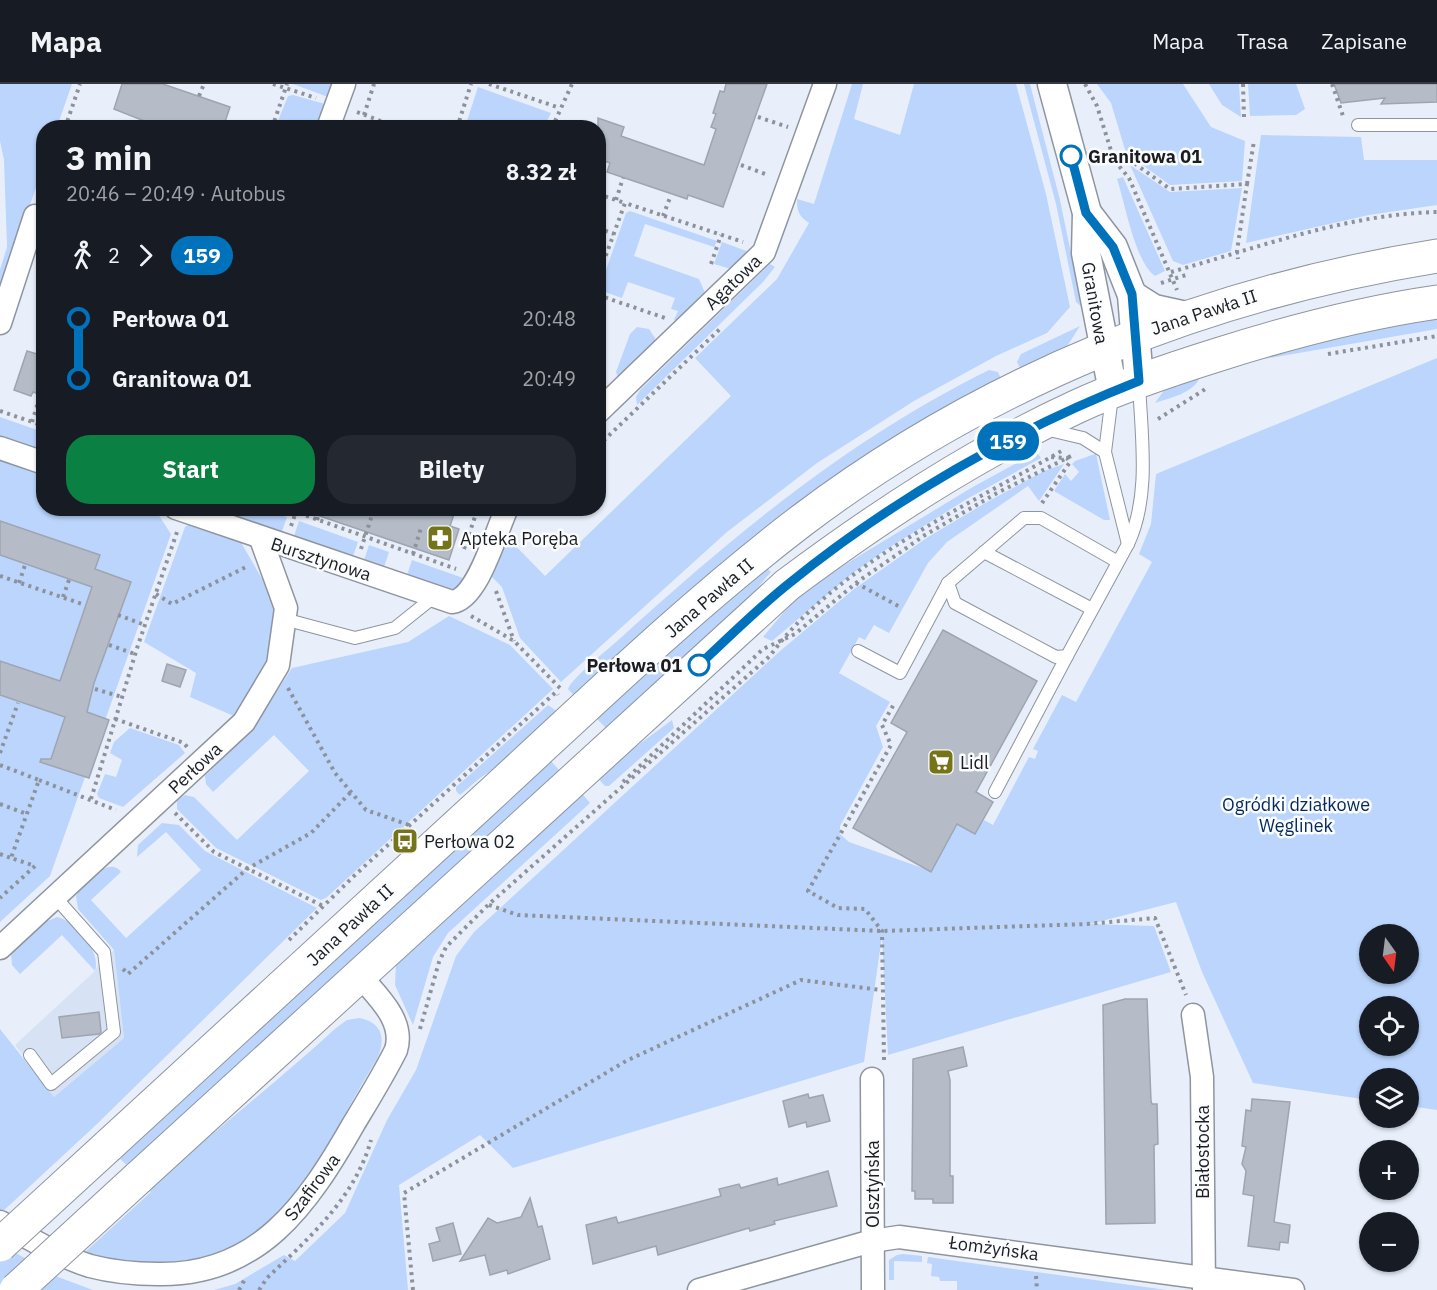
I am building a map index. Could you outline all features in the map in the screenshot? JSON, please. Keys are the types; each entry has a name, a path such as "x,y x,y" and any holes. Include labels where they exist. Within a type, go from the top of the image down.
{"main road":[{"name":"Jana Pawła II","path":"0,1245 586,707 756,556 804,519 893,457 1017,388 1103,349 1186,316 1323,277 1437,256"},
{"path":"16,1290 786,585 901,504 1041,437 1126,386 1206,370 1272,336 1334,321 1437,302"}],"street":[{"path":"331,120 344,84"},
{"name":"Agatowa","path":"606,404 764,252 825,84"},
{"name":"Granitowa","path":"1052,84 1086,213 1086,253 1103,349 1126,386"},
{"name":"Granitowa","path":"1086,213 1144,289 1126,386"},
{"path":"0,323 35,216"},
{"path":"1144,289 1154,309 1186,316"},
{"path":"0,448 36,460"},
{"name":"Bursztynowa","path":"199,516 264,547 452,602 468,591"},
{"path":"468,591 503,516"},
{"name":"Perłowa","path":"0,948 244,722 274,673 286,608 264,547"},
{"name":"Szafirowa","path":"0,1222 50,1249 89,1266 123,1273 174,1274 206,1270 235,1259 262,1243 284,1225 311,1195 396,1050 398,1030 394,1020 361,976"},
{"name":"Białostocka","path":"1190,1009 1202,1077 1204,1283"},
{"name":"Olsztyńska","path":"873,1290 872,1240 878,1071"},
{"name":"Łomżyńska","path":"699,1290 872,1240 911,1237 1204,1283 1293,1290"}],"lane":[{"path":"1352,125 1437,125"},
{"path":"1126,386 1105,452 1128,544"},
{"path":"995,792 1137,525 1143,495 1126,386"},
{"path":"1041,437 1083,438 1105,452"},
{"path":"858,651 900,673 948,583 1024,518 1041,518 1118,562"},
{"path":"984,552 1092,609"},
{"path":"948,583 955,603 1056,657 1067,656"},
{"path":"284,620 354,638 395,628 435,596"},
{"path":"30,1055 51,1084 114,1032 104,952 55,897"}],"path":[{"path":"68,120 80,84"},
{"path":"199,96 204,84"},
{"path":"275,120 287,84"},
{"path":"364,115 374,84"},
{"path":"460,120 471,84"},
{"path":"489,84 560,108"},
{"path":"555,120 572,84"},
{"path":"1085,84 1097,106 1114,160 1129,178 1171,272 1186,316"},
{"path":"1243,84 1244,117"},
{"path":"1332,84 1352,125"},
{"path":"758,117 794,129"},
{"path":"1238,259 1254,141"},
{"path":"1114,160 1127,158 1170,189 1247,184"},
{"path":"741,165 776,177"},
{"path":"616,200 623,178"},
{"path":"663,216 671,195"},
{"path":"606,197 751,244"},
{"path":"606,255 625,203"},
{"path":"1171,272 1356,223 1412,213 1437,212"},
{"path":"606,231 614,234"},
{"path":"711,264 721,235"},
{"path":"1144,289 1186,275"},
{"path":"606,298 666,318"},
{"path":"1183,396 1194,392 1205,380 1206,370"},
{"path":"1152,423 1206,390 1206,370"},
{"path":"32,422 36,409"},
{"path":"0,411 36,423"},
{"path":"1041,437 1051,457"},
{"path":"421,1026 439,962 446,947 488,905 771,656 790,628 841,586 909,538 996,485 1083,438"},
{"path":"604,802 763,649 795,634 856,583 926,535 997,493 1077,453"},
{"path":"1051,457 1067,458"},
{"path":"1041,505 1070,462 1067,458"},
{"path":"91,799 135,654 187,516"},
{"path":"306,516 457,569 475,516"},
{"path":"317,520 318,516"},
{"path":"365,537 372,516"},
{"path":"413,554 422,528"},
{"path":"156,594 172,604 231,576 264,547"},
{"path":"19,583 25,565"},
{"path":"0,576 86,605"},
{"path":"63,597 69,580"},
{"path":"514,640 496,590 488,580 468,591 470,616 514,640 560,688"},
{"path":"856,583 902,608"},
{"path":"117,615 145,625"},
{"path":"109,645 135,654"},
{"path":"274,673 294,694 335,773 366,810 409,825"},
{"path":"95,689 122,698"},
{"path":"0,753 18,703"},
{"path":"878,1071 882,931 865,909 838,908 808,891 891,745 882,725 894,704"},
{"path":"115,719 184,743 189,755"},
{"path":"0,765 124,813"},
{"path":"11,858 39,780"},
{"path":"104,952 128,974 248,869 311,833 351,792"},
{"path":"160,800 214,852 323,906"},
{"path":"0,804 27,814"},
{"path":"0,854 35,866 0,898"},
{"path":"488,905 518,915 882,931 1087,924 1155,918 1190,1009"},
{"path":"413,1290 404,1193 626,1061 801,980 881,990"},
{"path":"239,1290 247,1272"}],"shaded area":[{"path":"114,950 124,1038 54,1097 15,1045 95,971 98,965"}],"green space":[{"path":"0,84 72,84 59,120 36,120 36,188 0,293 0,270 7,247 4,160 0,141"},
{"path":"293,84 332,84 328,97"},
{"path":"852,84 863,84 854,119 900,135 914,84 1016,84 1046,194 1070,307 1047,333 996,356 914,401 817,463 727,532 561,682 520,638 502,587 491,576 506,541 509,539 545,576 731,396 695,358 777,279 809,223 799,213 797,199 814,204"},
{"path":"1024,84 1030,84 1060,200 1082,307 1076,302 1056,204"},
{"path":"1097,84 1183,84 1211,127 1245,141 1242,181 1170,185 1126,153 1111,103"},
{"path":"1209,84 1239,84 1241,117 1222,105"},
{"path":"1248,84 1296,84 1305,109 1296,115 1250,116"},
{"path":"478,87 551,113 548,120 467,120"},
{"path":"293,95 325,104 319,120 278,120 288,96"},
{"path":"1261,135 1361,137 1364,160 1437,160 1437,205 1369,215 1246,243"},
{"path":"1130,165 1170,192 1242,188 1231,251 1183,265 1173,261"},
{"path":"1123,177 1165,271 1155,276 1148,269 1136,245 1117,179"},
{"path":"630,211 717,241 714,247 645,224 634,256 699,279 706,295 678,321 674,320 678,311 671,309 675,298 628,282 622,298 606,292 606,270 626,213"},
{"path":"722,242 752,253 731,269 714,264"},
{"path":"770,264 775,267 763,282 637,405 636,397 640,390"},
{"path":"1437,316 1437,329 1229,365 1288,346"},
{"path":"1080,326 1064,351 1022,372 1017,362 1021,354"},
{"path":"637,327 649,329 655,338 655,344 618,377 616,372 630,334"},
{"name":"Ogródki działkowe Węglinek","path":"1437,358 1437,1110 1419,1107 1419,1068 1359,1068 1359,1099 1253,1083 1202,972 1176,902 1090,924 1154,926 1171,972 888,1055 882,936 864,1062 513,1168 480,1135 399,1185 408,1290 214,1290 235,1284 284,1255 295,1261 345,1213 387,1120 416,1070 456,956 474,932 780,651 854,589 928,537 1044,471 1064,464 1039,501 1028,486 947,542 928,563 889,633 874,625 865,640 859,637 839,673 890,702 876,726 883,747 840,826 840,834 849,842 931,871 957,824 975,834 984,820 993,825 1029,757 1035,759 1038,751 1033,749 1062,695 1076,702 1152,562 1139,554 1151,524 1156,474"},
{"path":"989,370 998,372 1002,381 578,700 568,689 585,669 711,558 798,489 843,456 890,426"},
{"path":"1200,377 1197,383 1187,391 1155,403 1165,389"},
{"path":"0,417 36,430 36,454 0,441"},
{"path":"1037,452 1041,458 967,499 853,573 772,641 763,637 798,595 826,576 971,488"},
{"path":"1096,454 1110,520 1104,520 1054,491 1065,474 1071,481 1079,472 1072,464 1075,461"},
{"path":"0,458 36,471 36,516 159,516 171,534 50,876 0,922"},
{"path":"236,516 287,517 281,534"},
{"path":"299,521 358,542 352,559 293,539"},
{"path":"193,522 239,539 279,608 276,647 236,717 190,697 196,673 144,642 185,527"},
{"path":"369,545 389,552 384,567 407,575 412,560 466,579 453,592 363,563"},
{"path":"766,567 771,572 741,607 608,730 595,717"},
{"path":"449,616 510,645 553,689 326,898 321,900 216,848 177,809 177,800 185,795 194,797 237,840 309,771 274,735 213,792 206,784 205,776 254,726 292,668 408,642"},
{"path":"548,705 562,715 521,751 480,778 460,795 456,791 456,787"},
{"path":"672,720 674,728 609,786 605,786 596,776"},
{"path":"130,728 179,745 185,753 123,807 99,798 97,794 105,774 116,777 122,760 110,753 114,742"},
{"path":"550,760 562,773 130,1168 118,1157"},
{"path":"580,791 590,803 448,933 433,957 413,1025 395,985 396,964"},
{"path":"162,823 179,825 205,851 317,908 97,1124 0,1214 0,1029 54,1097 124,1038 114,950 78,909 76,896 84,885 103,869 116,868 121,872 91,900 126,938 201,870 166,832 137,857 138,845"},
{"path":"57,917 72,924 85,938 95,955 95,971 62,935 20,974 12,965 11,954 45,922"},
{"path":"359,1018 373,1023 378,1028 382,1039 377,1059 316,1165 293,1196 267,1224 237,1245 200,1259 156,1263 136,1262 111,1260 84,1253 151,1192 148,1189 336,1028 347,1020"},
{"path":"0,1244 58,1277 93,1290 0,1290"},
{"path":"903,1254 922,1256 922,1262 894,1261 894,1280 889,1280 889,1260"},
{"path":"928,1257 1167,1290 957,1290 957,1281 940,1281 939,1277 931,1276 932,1264 927,1263"}],"building":[{"path":"122,84 163,84 230,107 226,120 142,120 114,109"},
{"path":"726,84 767,84 723,207 688,195 687,199 607,172 610,163 606,162 606,121 624,127 621,136 704,165 716,129 711,127 716,114 713,113 720,91 724,92"},
{"path":"1334,84 1437,84 1437,102 1381,104 1385,98 1341,103"},
{"path":"27,351 36,354 36,393 33,392 31,396 14,390"},
{"path":"320,516 453,516 450,526 459,529 449,560"},
{"path":"0,521 100,555 95,569 131,582 94,683 87,712 109,720 89,778 40,762 41,759 51,759 65,717 0,695 0,661 60,681 92,587 0,555"},
{"name":"Lidl","path":"943,630 1037,681 976,792 993,802 975,834 957,824 931,872 853,828 907,732 891,723"},
{"path":"167,664 186,670 180,687 162,681"},
{"path":"1125,999 1147,999 1151,1101 1152,1104 1157,1104 1158,1144 1154,1145 1155,1223 1106,1224 1103,1005"},
{"path":"99,1012 101,1032 99,1034 62,1038 59,1017"},
{"path":"963,1047 967,1066 948,1071 950,1080 950,1176 953,1176 953,1203 933,1203 933,1199 915,1199 915,1191 912,1191 913,1059"},
{"path":"808,1094 809,1098 823,1095 830,1121 807,1127 806,1122 789,1127 783,1101"},
{"path":"1252,1099 1290,1102 1274,1222 1290,1225 1288,1243 1280,1242 1279,1250 1248,1246 1254,1196 1243,1194 1246,1171 1242,1164 1246,1147 1242,1146 1246,1110 1251,1111"},
{"path":"828,1171 837,1206 774,1221 775,1224 750,1231 749,1228 658,1255 656,1246 593,1264 586,1225 616,1217 618,1223 721,1196 719,1189 739,1184 741,1188 777,1178 778,1185"},
{"path":"530,1198 538,1227 542,1226 550,1259 508,1274 507,1270 490,1275 485,1255 460,1261 488,1218 497,1223 521,1217"},
{"path":"453,1223 461,1254 433,1261 429,1244 440,1241 436,1228"}],"bus line":[{"name":"159","path":"699,665 786,585 901,504 1035,426 1139,381 1132,294 1113,247 1086,213 1071,156"}],"place":[{"name":"Granitowa 01","path":"1071,156"},
{"name":"Apteka Poręba","path":"440,538"},
{"name":"Perłowa 01","path":"699,665"},
{"name":"Lidl","path":"941,762"},
{"name":"Perłowa 02","path":"405,841"}]}
